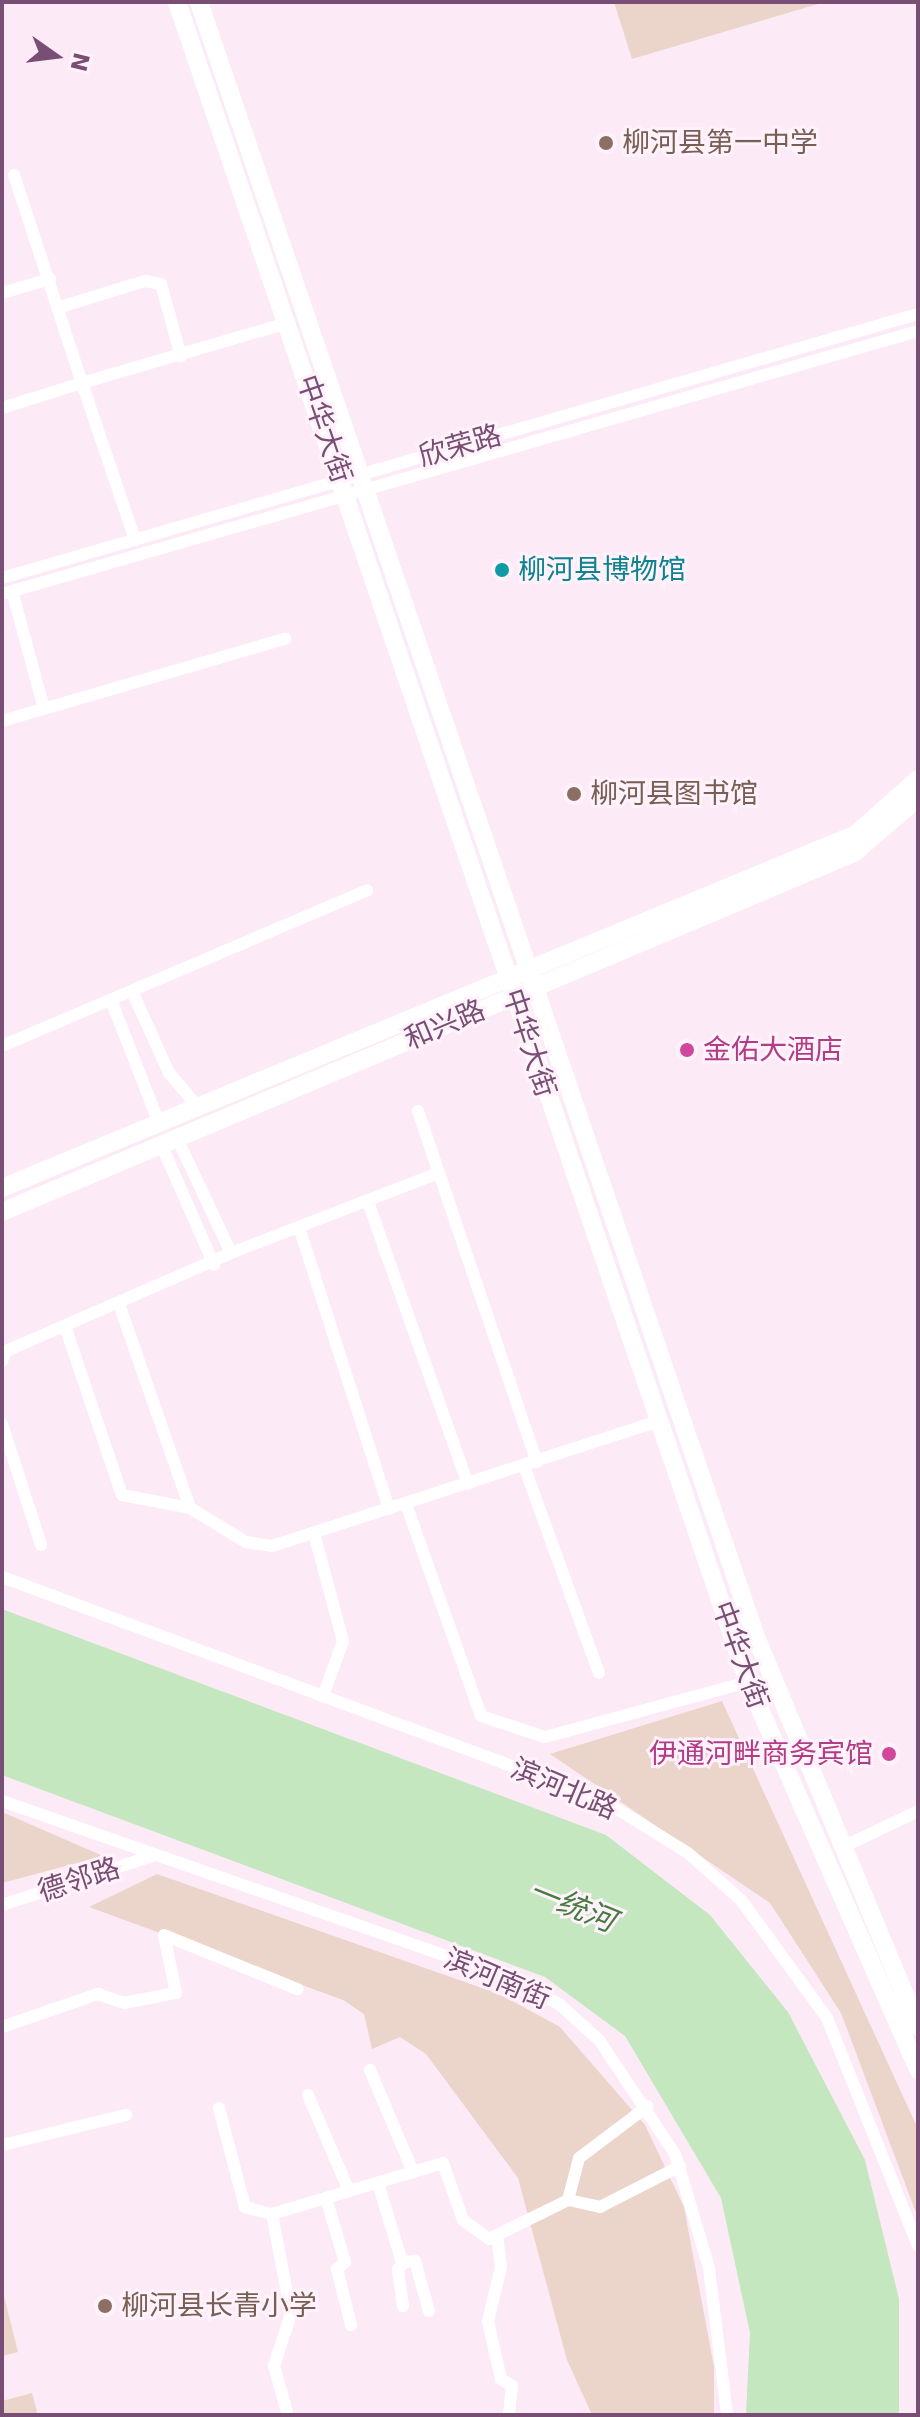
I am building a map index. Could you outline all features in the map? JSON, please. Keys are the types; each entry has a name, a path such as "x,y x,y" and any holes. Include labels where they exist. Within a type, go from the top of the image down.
{"main road":[{"name":"中华大街","path":"177,2 287,323 353,485 532,978 756,1637 918,2027"},
{"name":"中华大街","path":"199,2 508,976 657,1422 748,1682 918,2070"},
{"name":"和兴路","path":"2,1212 516,996 532,978 856,834 918,779"},
{"name":"和兴路","path":"2,1188 508,976 532,978 854,853 918,798"}],"street":[{"path":"14,175 135,540"},
{"path":"2,293 50,279"},
{"path":"60,307 145,281 161,284 181,356"},
{"name":"欣荣路","path":"7,592 918,314"},
{"path":"2,408 287,323"},
{"name":"欣荣路","path":"2,578 918,331"},
{"path":"7,592 44,709"},
{"path":"3,719 285,639"},
{"path":"2,1046 367,890"},
{"path":"132,991 169,1073 198,1107"},
{"path":"111,1000 159,1123"},
{"path":"418,1111 599,1673"},
{"path":"169,1141 231,1253"},
{"path":"169,1141 214,1265"},
{"path":"2,1361 6,1351 214,1265 231,1253 300,1230 438,1173"},
{"path":"368,1202 468,1484"},
{"path":"300,1230 389,1509"},
{"path":"119,1304 190,1508"},
{"path":"65,1326 122,1495 190,1508 246,1542 272,1546 657,1422"},
{"path":"2,1424 41,1545"},
{"path":"406,1504 481,1716 545,1737 748,1682"},
{"path":"314,1533 343,1641 323,1696"},
{"name":"滨河北路","path":"2,1577 601,1799 688,1853 741,1900 827,2018 918,2245"},
{"name":"滨河南街","path":"2,1801 547,1997 599,2040 648,2106 680,2166 709,2268 727,2415"},
{"path":"843,1847 918,1811"},
{"name":"德邻路","path":"2,1905 155,1855"},
{"path":"2,2027 98,1994 124,2003 176,1993 164,1935 297,1989"},
{"path":"370,2070 413,2172"},
{"path":"308,2095 349,2191"},
{"path":"568,2200 579,2158 648,2106"},
{"path":"219,2108 245,2207 272,2214 443,2163 463,2220 489,2239 568,2200 600,2207 680,2166"},
{"path":"2,2145 126,2115"},
{"path":"378,2183 404,2262"},
{"path":"326,2198 345,2262 337,2269 351,2325"},
{"path":"272,2214 291,2314 274,2366 288,2415"},
{"path":"497,2235 501,2267 488,2321 501,2379 512,2386 509,2415"},
{"path":"403,2306 398,2269 404,2262 415,2261 429,2311"}],"shaded area":[{"path":"614,2 825,2 632,59"},
{"path":"722,1701 918,2129 918,2218 841,2013 770,1903 550,1754"},
{"path":"2,1812 103,1856 2,1883"},
{"path":"157,1874 499,1994 560,2027 645,2125 684,2207 714,2367 714,2415 592,2415 567,2360 518,2178 426,2054 400,2037 372,2049 364,2014 343,2000 89,1907"},
{"path":"2,2288 18,2352 2,2356"},
{"path":"32,2393 38,2415 2,2415 2,2401"}],"water":[{"name":"一统河","path":"2,1609 606,1835 710,1915 788,2012 865,2160 899,2299 899,2415 746,2415 750,2333 721,2198 625,2036 545,1977 2,1775"}],"place":[{"name":"柳河县第一中学","path":"606,143"},
{"name":"柳河县博物馆","path":"502,570"},
{"name":"柳河县图书馆","path":"574,794"},
{"name":"金佑大酒店","path":"687,1050"},
{"name":"伊通河畔商务宾馆","path":"889,1754"},
{"name":"柳河县长青小学","path":"105,2306"}]}
